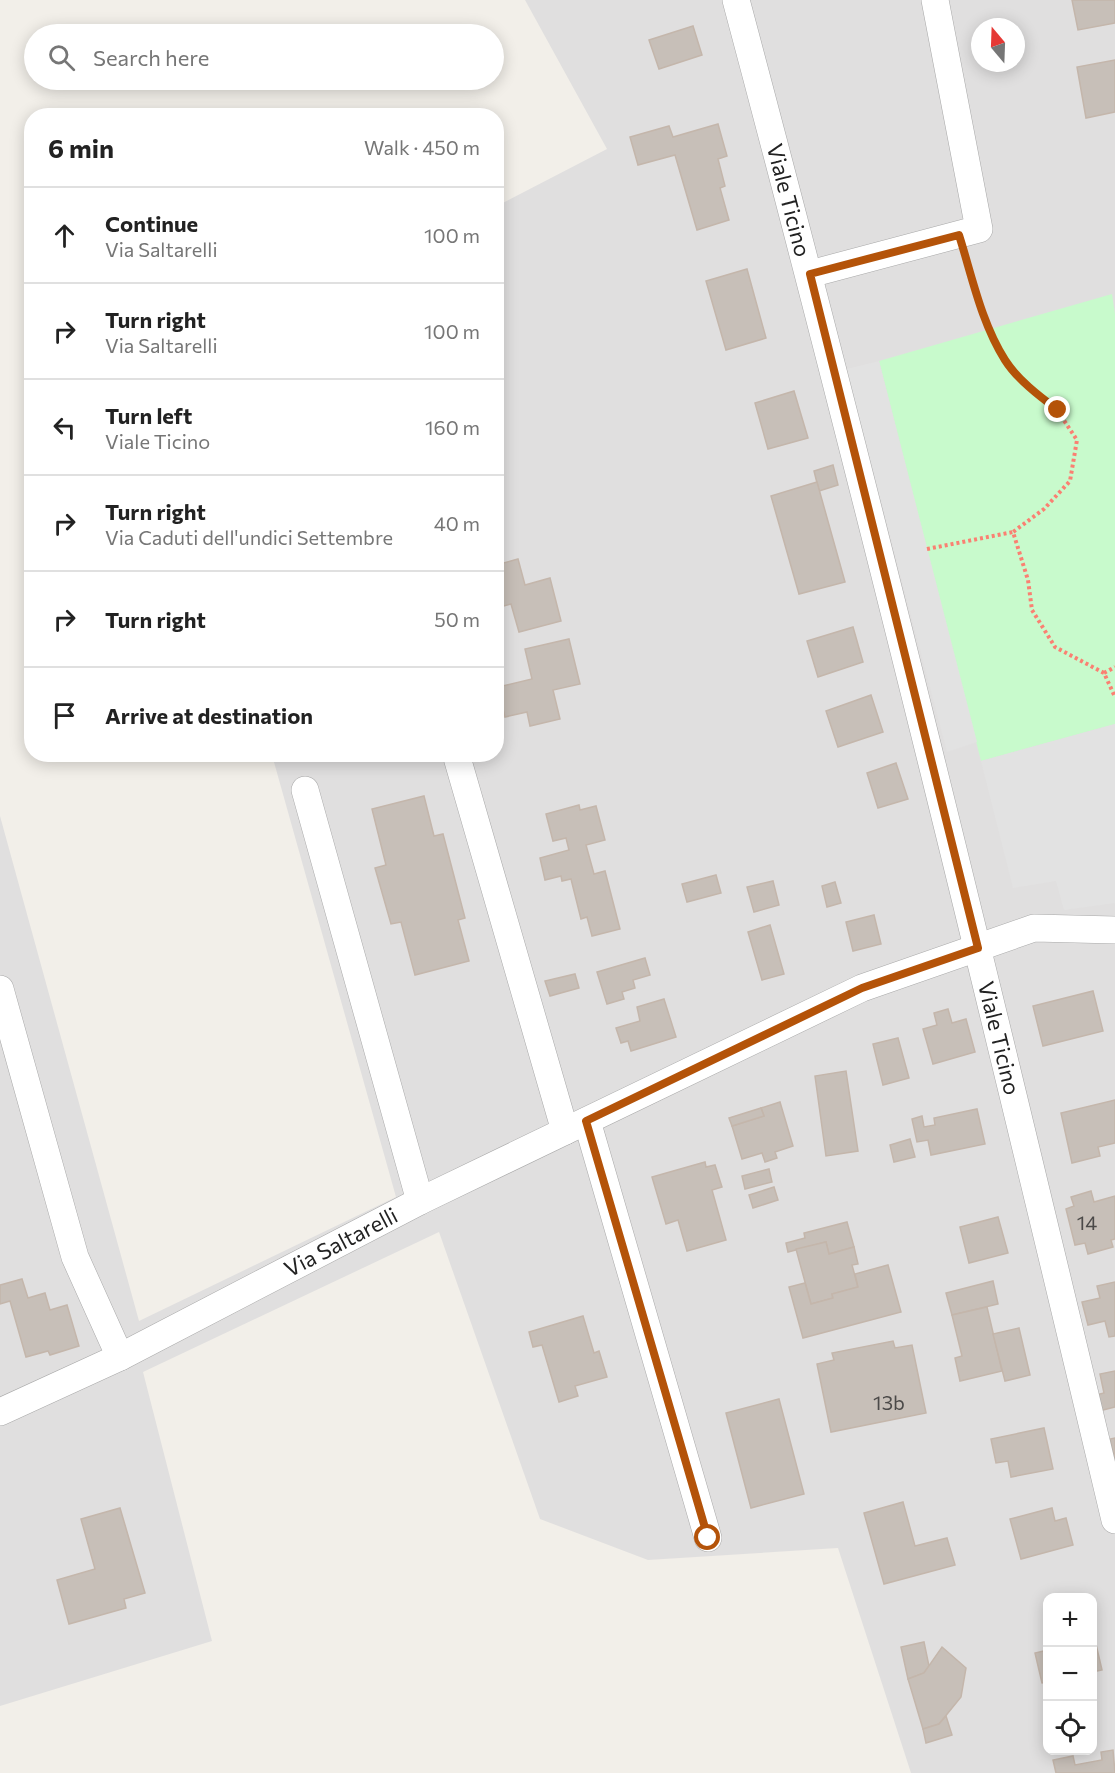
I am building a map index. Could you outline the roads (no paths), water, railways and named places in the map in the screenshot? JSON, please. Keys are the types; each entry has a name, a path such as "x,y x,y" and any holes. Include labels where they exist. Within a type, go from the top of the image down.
{"street":[{"name":"Viale Ticino","path":"736,0 810,274 978,948 1115,1520"},
{"path":"810,274 979,229 935,0"},
{"path":"459,762 708,1538"},
{"path":"305,790 420,1201"},
{"name":"Via Saltarelli","path":"0,1412 120,1357 420,1201 862,988 1034,928 1115,930"},
{"path":"0,989 75,1257 120,1357"}]}
